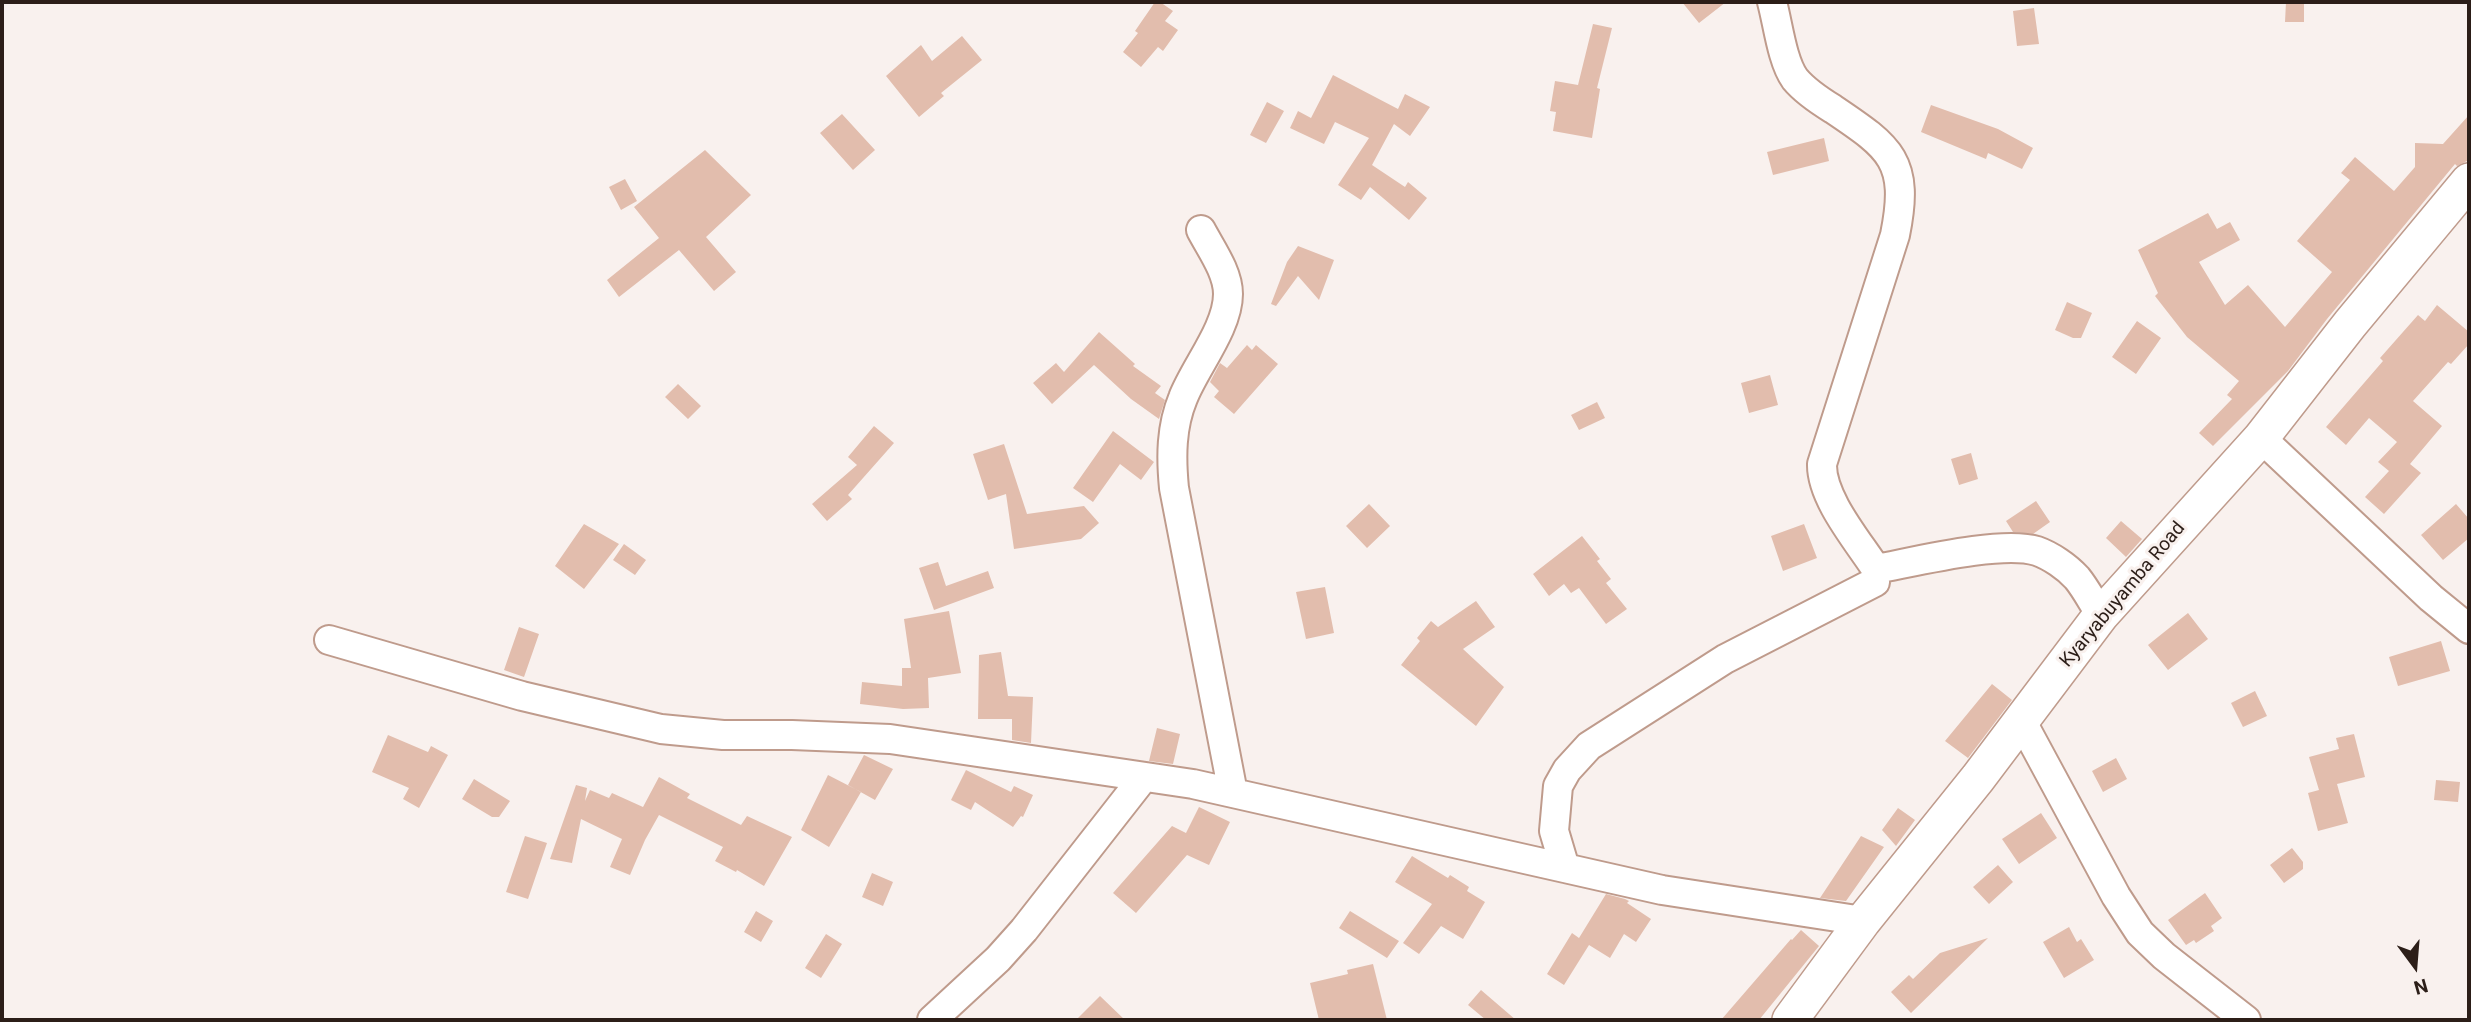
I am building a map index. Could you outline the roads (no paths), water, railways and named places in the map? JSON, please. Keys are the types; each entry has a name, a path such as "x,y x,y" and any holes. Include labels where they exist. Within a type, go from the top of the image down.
{"street":[{"path":"1565,868 1555,831 1558,786 1567,770 1589,746 1725,659 1806,620 1875,582 1875,569 1827,492 1822,464 1895,235 1900,208 1899,177 1886,149 1875,137 1820,101 1793,76 1787,63 1772,2"},
{"name":"Kyaryabuyamba Road","path":"1790,1020 1863,921 1978,778 2101,614 2261,438 2350,324 2469,181"},
{"path":"1201,230 1223,273 1228,293 1225,312 1182,398 1174,431 1172,463 1176,501 1233,793"},
{"path":"2261,438 2431,598 2469,629"},
{"path":"1875,569 2014,547 2037,551 2059,563 2078,579 2101,614"},
{"path":"329,639 522,696 661,729 723,735 890,739 1193,784 1662,890 1863,921"},
{"path":"2021,720 2116,896 2140,933 2164,956 2246,1020"},
{"path":"932,1020 998,959 1024,930 1143,778"}]}
